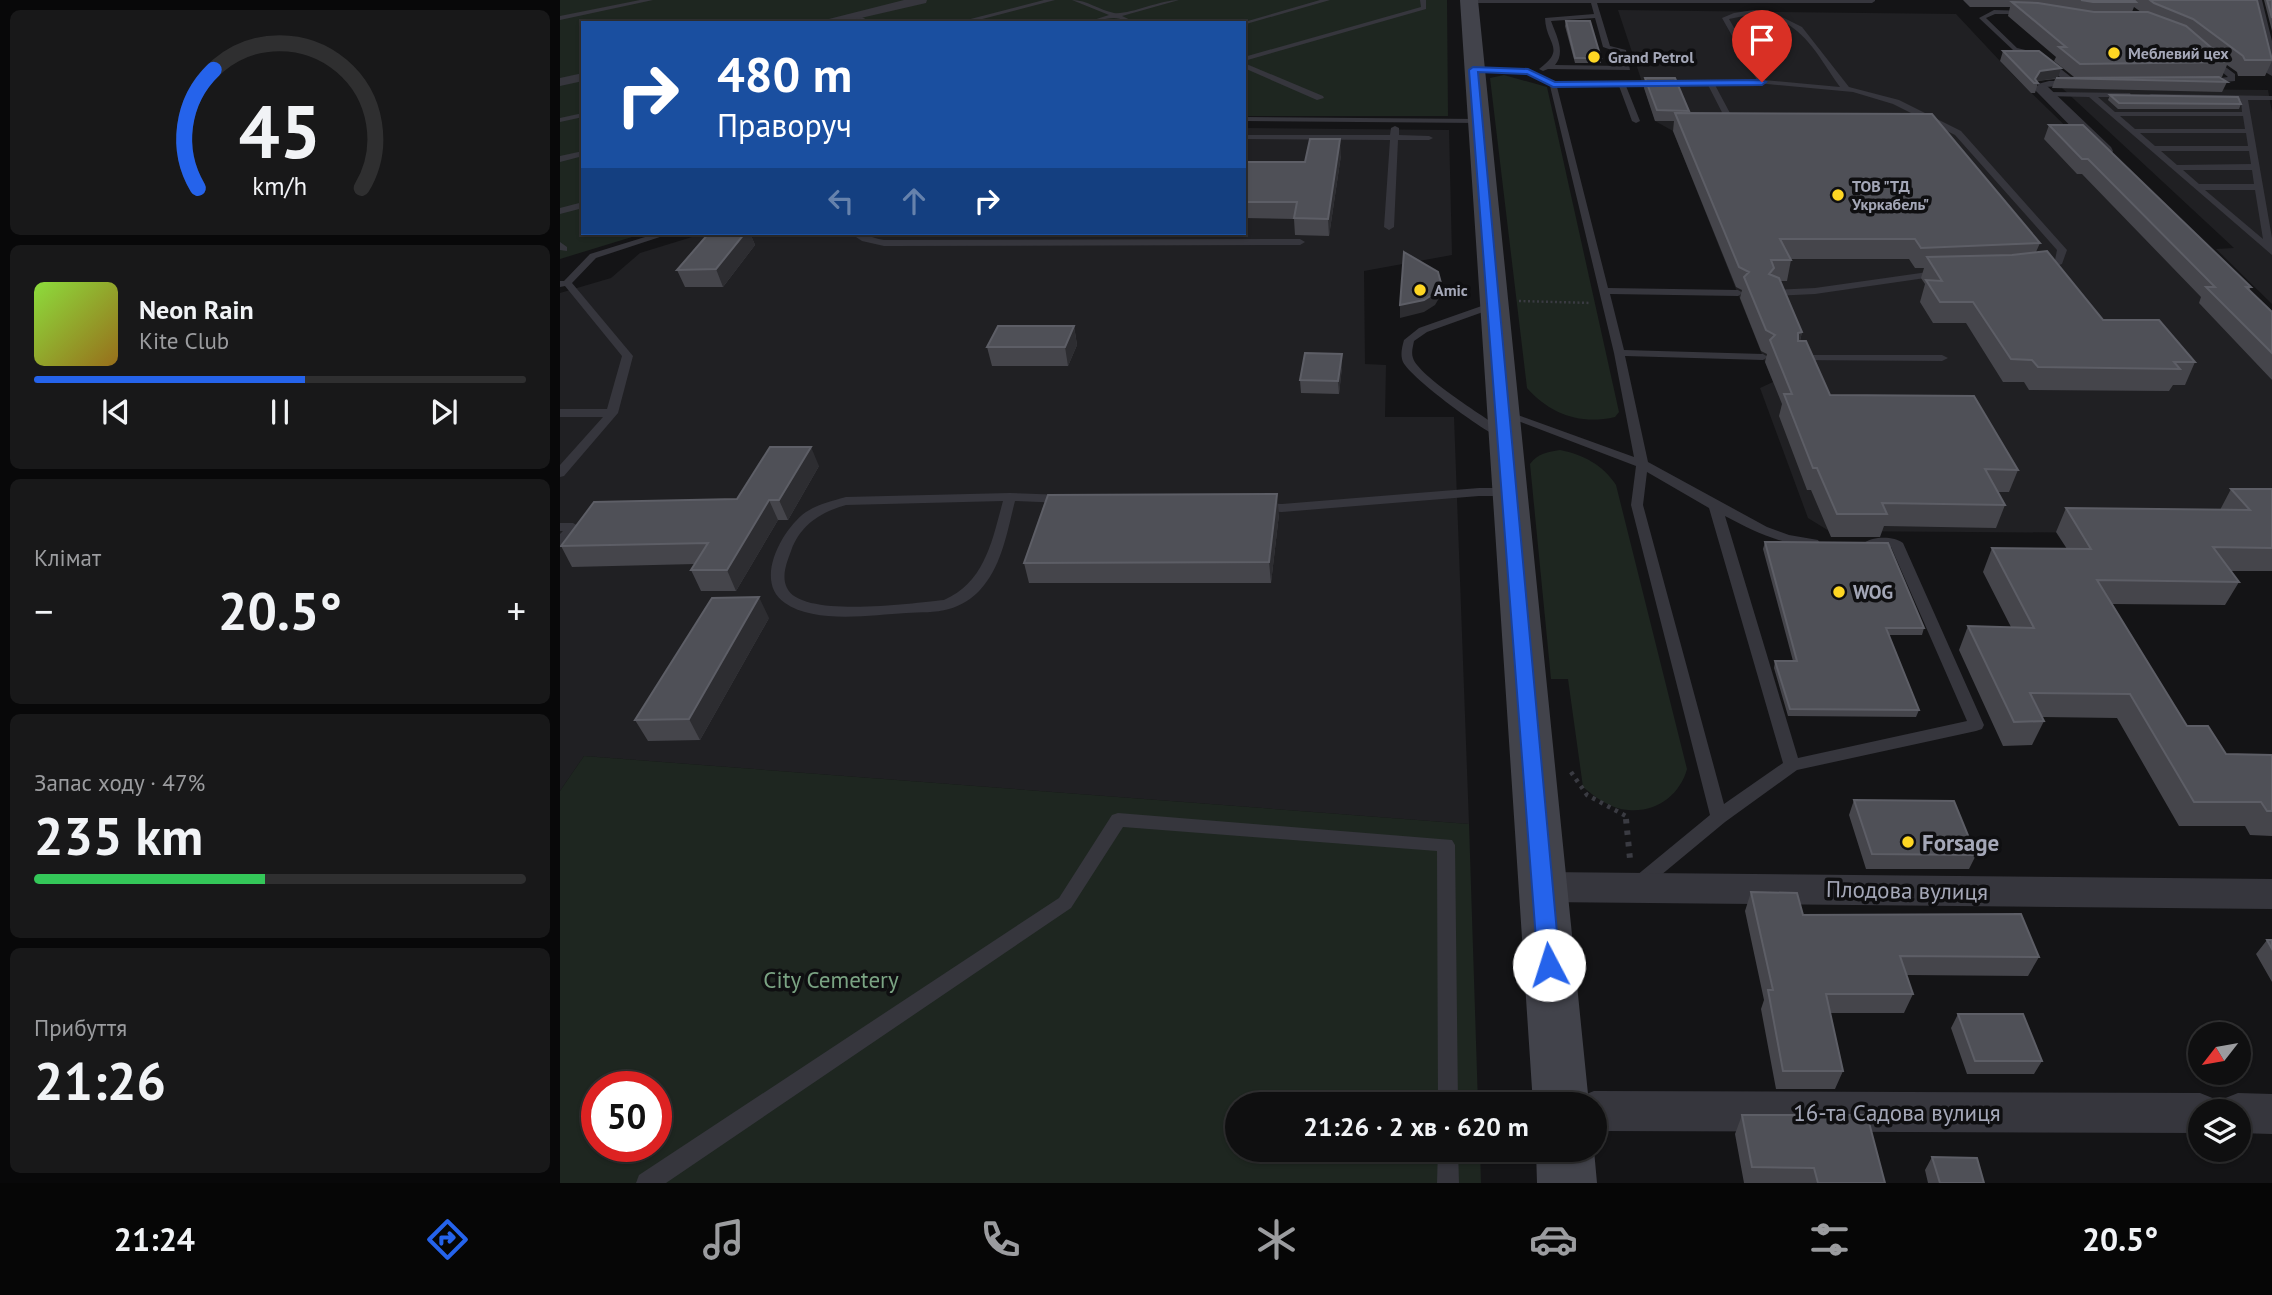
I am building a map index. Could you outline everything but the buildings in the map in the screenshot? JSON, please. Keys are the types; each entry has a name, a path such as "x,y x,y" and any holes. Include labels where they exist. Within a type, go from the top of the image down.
{"main road":[{"path":"1469,1 1560,1092"},
{"path":"1565,1162 1567,1183"}],"street":[{"path":"828,21 921,0"},
{"path":"2256,0 2272,72"},
{"path":"560,82 581,77"},
{"path":"2045,92 2116,161"},
{"name":"Плодова вулиця","path":"1543,887 2272,894"},
{"name":"16-та Садова вулиця","path":"1607,1111 2188,1113"},
{"path":"2251,1113 2272,1114"}],"lane":[{"path":"560,18 650,0"},
{"path":"966,21 1052,0"},
{"path":"1075,0 1129,21"},
{"path":"1095,21 1176,0"},
{"path":"1246,22 1328,0"},
{"path":"1246,58 1424,8 1423,0"},
{"path":"1469,1 1872,1"},
{"path":"1473,70 1627,68 1623,52 1607,47 1594,1"},
{"path":"2037,12 1994,12 1982,18 2015,49 2039,56 2072,83"},
{"path":"1762,82 1725,18 1733,14 1765,13 1791,21 1800,28 1846,89"},
{"path":"854,15 866,21"},
{"path":"1549,67 1555,62 1558,52 1547,19 1598,16"},
{"path":"2194,82 2232,79 2232,76 2204,53"},
{"path":"1246,66 1320,98"},
{"path":"1528,71 1553,85 1711,85 1762,82 1846,89 1896,102 1958,133 2062,250 2059,262 2037,270 2024,271"},
{"path":"2081,83 2047,83 2041,86 2045,92 2132,95"},
{"path":"1553,85 1619,353 1642,464 1636,505 1719,817"},
{"path":"1622,85 1636,121"},
{"path":"1711,85 1734,128"},
{"path":"2091,95 2270,250"},
{"path":"2146,96 2272,97"},
{"path":"2244,97 2270,250"},
{"path":"2112,114 2246,114"},
{"path":"560,120 581,115"},
{"path":"1246,119 1479,121"},
{"path":"1389,227 1396,120"},
{"path":"2133,131 2249,131"},
{"path":"1246,137 1429,138"},
{"path":"2153,149 2252,148"},
{"path":"560,159 581,154"},
{"path":"2175,168 2255,167"},
{"path":"2197,187 2259,187"},
{"path":"560,211 581,206"},
{"path":"560,473 612,413 628,356 564,284 593,256 661,235"},
{"path":"856,235 884,243 1300,242"},
{"path":"1772,293 1810,292 1910,274 1948,273"},
{"path":"1604,291 1738,293"},
{"path":"1493,305 1423,330 1409,340 1406,352 1409,363 1427,380 1504,424 1642,464 1777,538 1796,543 1833,543"},
{"path":"1619,353 1763,357"},
{"path":"1799,358 1942,358"},
{"path":"560,413 612,413"},
{"path":"1241,506 1282,508 1479,492 1510,492"},
{"path":"1010,497 989,566 978,588 958,602 825,612 793,603 779,586 779,561 794,529 804,518 828,506 846,501 1010,497 1078,500"},
{"path":"1715,506 1792,765"},
{"path":"560,527 573,527 560,542"},
{"path":"1633,888 1719,817 1792,765 1976,725 1896,543 1858,543"},
{"path":"647,1183 1065,903 1118,820 1446,845 1448,1092"},
{"path":"1448,1162 1448,1183"}],"path":[{"path":"1569,760 1577,788 1595,802 1626,816 1633,888"}],"shaded area":[{"path":"1618,10 1956,14 2014,76 2272,327 2272,534 1829,531 1808,518 1760,388 1773,382 1673,131 1655,121"},
{"path":"2062,88 2268,90 2272,112 2272,304 2216,249 2234,248"},
{"path":"1246,128 1449,130 1452,255 1364,271 1365,364 1386,365 1385,417 1454,417 1469,824 584,756 560,791 560,293 611,278 640,253 698,235 1246,235"}],"green space":[{"path":"560,0 1447,0 1448,116 1246,116 1246,21 581,21 581,235 638,235 560,259"},
{"path":"1504,75 1547,87 1619,412 1615,417 1590,419 1566,415 1546,405 1527,388 1490,78"},
{"path":"1560,450 1592,462 1616,485 1687,769 1673,794 1648,809 1628,810 1609,805 1583,787 1568,679 1551,679 1530,464 1540,455"},
{"name":"City Cemetery","path":"584,756 1469,824 1478,1092 1225,1092 1225,1162 1480,1162 1481,1183 560,1183 560,791"}],"place":[{"name":"Меблевий цех","path":"2114,53"},
{"name":"Grand Petrol","path":"1594,57"},
{"name":"ТОВ \"ТД Укркабель\"","path":"1838,195"},
{"name":"Amic","path":"1420,290"},
{"name":"WOG","path":"1839,592"},
{"name":"Forsage","path":"1908,842"}],"route":[{"path":"1549,965 1473,70 1528,71 1553,85 1711,85 1762,82"}]}
